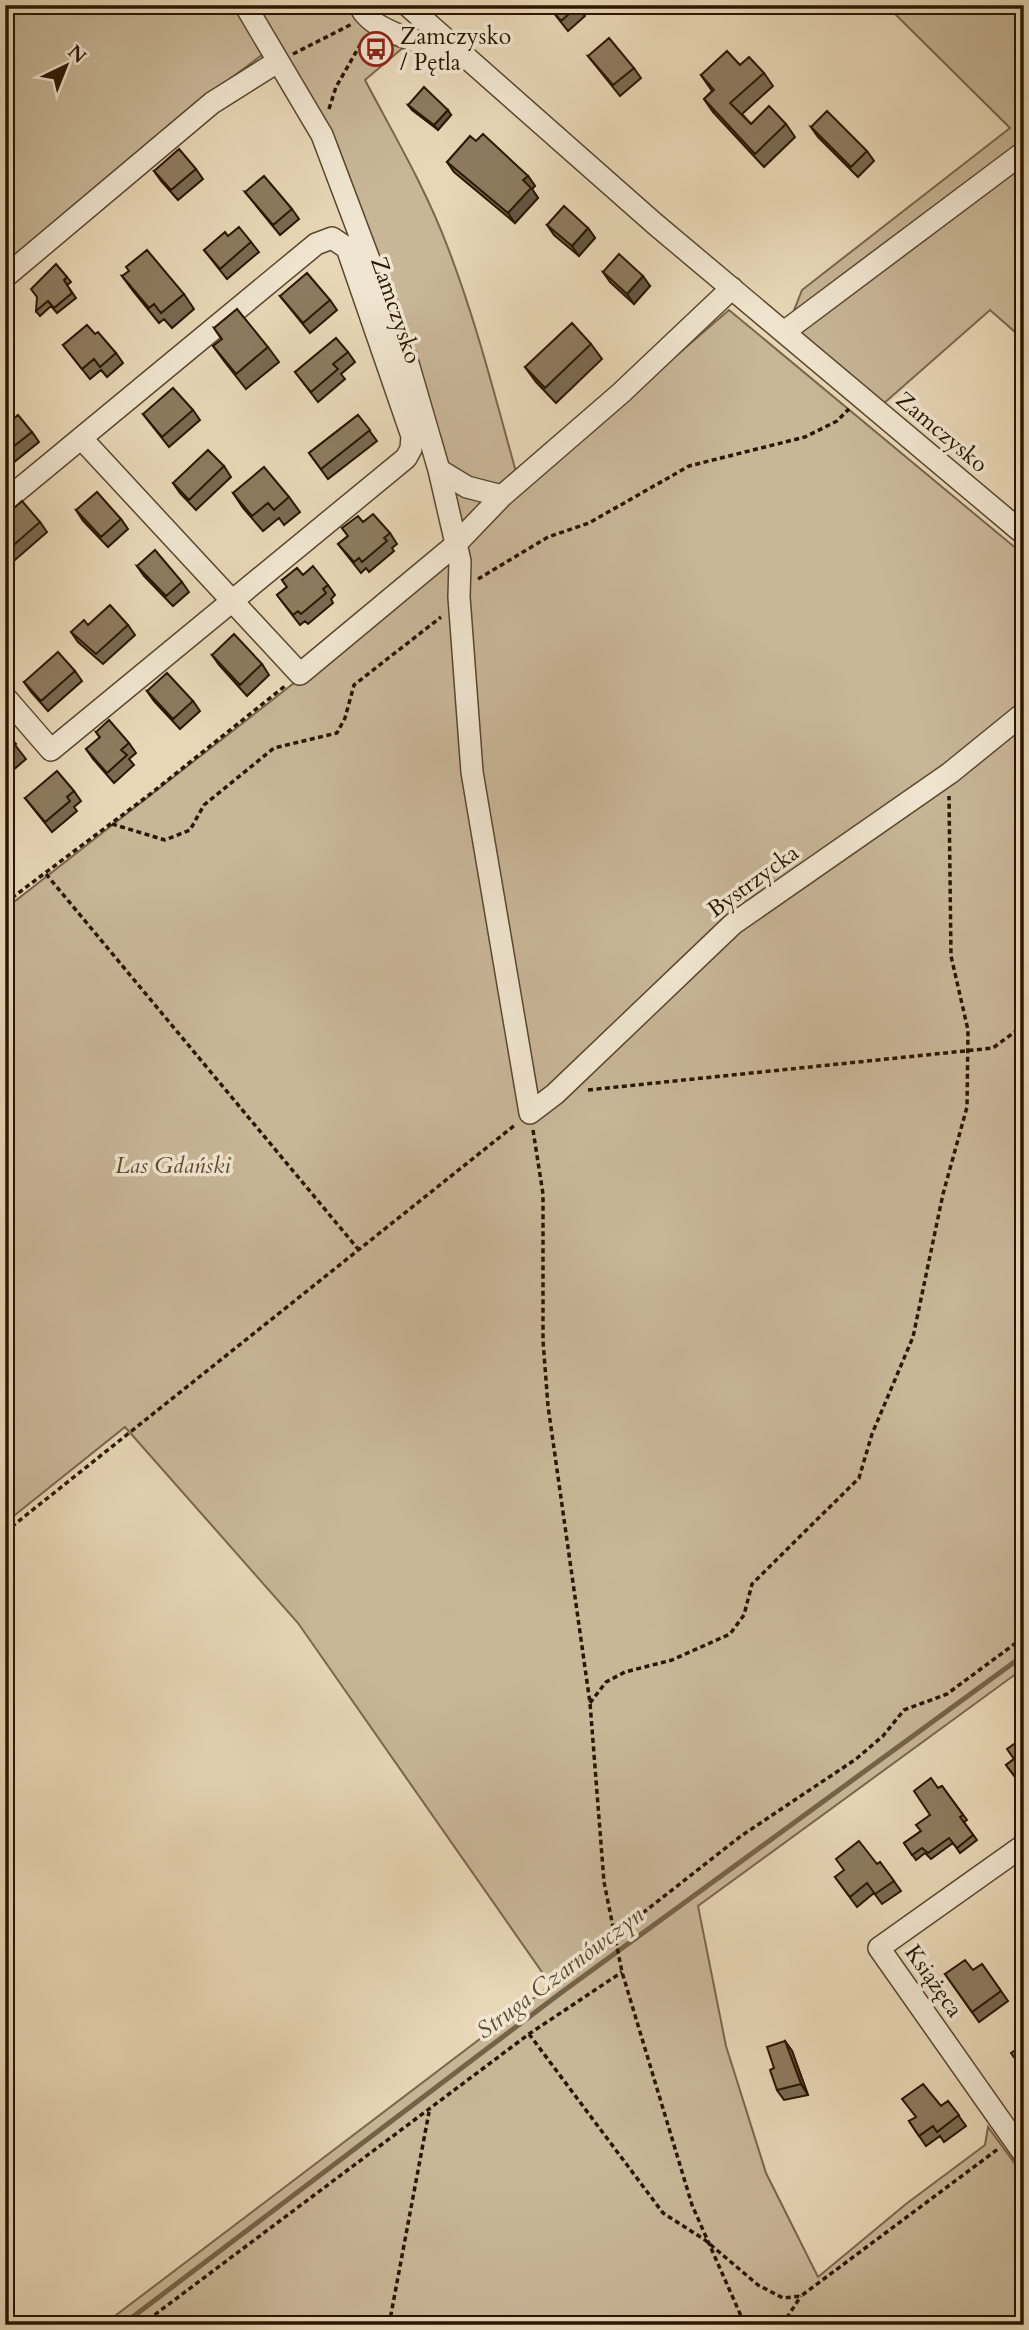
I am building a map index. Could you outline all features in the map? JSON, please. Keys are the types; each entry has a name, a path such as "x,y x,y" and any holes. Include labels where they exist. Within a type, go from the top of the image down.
{"street":[{"path":"245,5 322,135 407,360 439,470 454,546 460,561 459,597 472,772 530,1113"},
{"name":"Zamczysko","path":"407,5 732,289 1024,534"},
{"path":"366,15 466,57"},
{"path":"5,277 212,103 277,62"},
{"path":"784,332 1024,152"},
{"name":"Zamczysko","path":"5,501 316,244 332,238 344,244 411,436 411,449 401,463 51,750 5,697"},
{"path":"81,438 300,674 454,546 502,496 621,393 732,289"},
{"path":"439,470 467,486 502,496"},
{"name":"Bystrzycka","path":"530,1113 555,1094 733,924 950,773 1024,713"},
{"name":"Książęca","path":"1018,2146 879,1948 1024,1845"}],"path":[{"path":"277,62 366,15"},
{"path":"322,135 336,87 366,15"},
{"path":"5,903 46,874 300,674"},
{"path":"590,1703 606,1682 615,1677 672,1660 730,1634 744,1615 752,1584 859,1478 872,1434 914,1337 943,1194 967,1107 969,1050 951,956 947,838 950,773"},
{"path":"46,874 358,1248"},
{"path":"555,1094 993,1048 1024,1025"},
{"path":"5,1532 530,1113 543,1194 543,1341 548,1406 590,1703 604,1882 622,1972 705,2240 745,2325"},
{"path":"614,1930 626,1926 741,1836 856,1759 883,1736 904,1710 947,1694 1024,1637"},
{"path":"141,2325 529,2034 622,1972"},
{"path":"529,2034 663,2213 705,2240 758,2285 783,2298 801,2296"},
{"path":"389,2325 429,2110"},
{"path":"782,2325 801,2296 1018,2146"}],"green space":[{"name":"Las Gdański","path":"5,5 349,5 387,36 405,46 365,80 420,183 448,248 478,337 521,490 729,310 1024,555 1024,1668 698,1906 726,2046 766,2173 818,2277 906,2204 985,2145 988,2127 1024,2176 1024,2325 103,2325 551,1985 298,1623 125,1427 5,1523 5,906 10,905 441,568 465,558 443,446 416,354 335,139 278,43 203,99 5,266"},
{"path":"886,5 1024,5 1024,340 990,310 882,405 789,323 802,290 1010,128"}],"building":[{"path":"550,5 577,5 578,6 561,21"},
{"path":"609,38 634,68 613,85 588,56"},
{"path":"727,51 740,65 749,57 764,73 730,103 751,124 769,106 786,124 755,154 704,99 714,90 701,75"},
{"path":"424,87 448,110 434,125 408,105"},
{"path":"827,111 867,151 851,167 811,127"},
{"path":"483,134 528,176 523,180 531,188 508,213 447,162 470,136 476,141"},
{"path":"179,149 196,169 171,190 154,171"},
{"path":"264,176 292,209 273,225 245,192"},
{"path":"564,206 588,228 572,246 547,225"},
{"path":"239,227 251,242 220,269 204,250 225,232 228,236"},
{"path":"147,250 184,294 161,313 154,304 149,308 122,276 129,271 126,267"},
{"path":"619,254 643,276 627,294 603,272"},
{"path":"56,264 67,277 64,280 72,293 54,308 48,301 36,311 37,297 31,289"},
{"path":"307,273 330,300 303,323 280,296"},
{"path":"237,309 268,347 236,374 213,346 222,339 214,328"},
{"path":"572,323 591,344 545,388 525,367"},
{"path":"87,325 95,334 98,332 116,353 100,367 94,359 82,369 63,345"},
{"path":"336,338 348,352 333,364 338,369 311,392 295,372"},
{"path":"173,388 193,410 162,437 143,414"},
{"path":"18,415 32,432 5,453 5,426"},
{"path":"358,415 370,430 321,469 309,453"},
{"path":"208,450 224,466 189,500 173,483"},
{"path":"264,467 289,497 274,510 268,503 252,516 233,493"},
{"path":"97,492 121,519 101,537 76,510"},
{"path":"22,501 40,522 8,550 5,547 5,516"},
{"path":"373,514 390,533 384,538 387,541 362,562 359,558 354,562 338,544 348,536 342,528 358,516 363,522"},
{"path":"155,550 182,582 166,596 137,566"},
{"path":"313,566 328,585 323,589 326,593 301,614 298,611 293,615 277,595 287,587 282,580 297,568 303,575"},
{"path":"110,605 128,625 96,654 71,632 84,620 88,625"},
{"path":"234,634 262,664 240,685 212,655"},
{"path":"58,652 75,671 41,701 24,682"},
{"path":"167,673 193,701 173,719 147,691"},
{"path":"109,720 129,743 121,750 127,755 107,773 86,749 100,737 96,732"},
{"path":"5,732 16,744 5,753"},
{"path":"57,771 74,791 67,797 70,801 45,822 25,798"},
{"path":"1024,1737 1024,1774 1017,1779 1006,1765 1014,1759 1007,1749"},
{"path":"931,1778 938,1788 942,1786 963,1815 960,1817 973,1835 957,1848 949,1838 928,1853 922,1848 912,1855 904,1843 921,1831 916,1825 930,1815 914,1791"},
{"path":"859,1841 894,1881 875,1894 867,1883 850,1897 835,1877 844,1870 836,1859"},
{"path":"965,1960 973,1970 982,1964 1001,1991 972,2012 945,1974"},
{"path":"785,2041 801,2084 777,2090 770,2070 774,2068 767,2047"},
{"path":"1024,2044 1024,2083 1017,2074 1023,2070 1011,2053"},
{"path":"923,2084 941,2106 948,2101 959,2115 937,2132 933,2126 919,2136 909,2121 916,2117 902,2099"}],"waterway":[{"name":"Struga Czarnówczyn","path":"122,2325 562,1992 1024,1655"}],"place":[{"name":"Zamczysko / Pętla","path":"376,49"}]}
